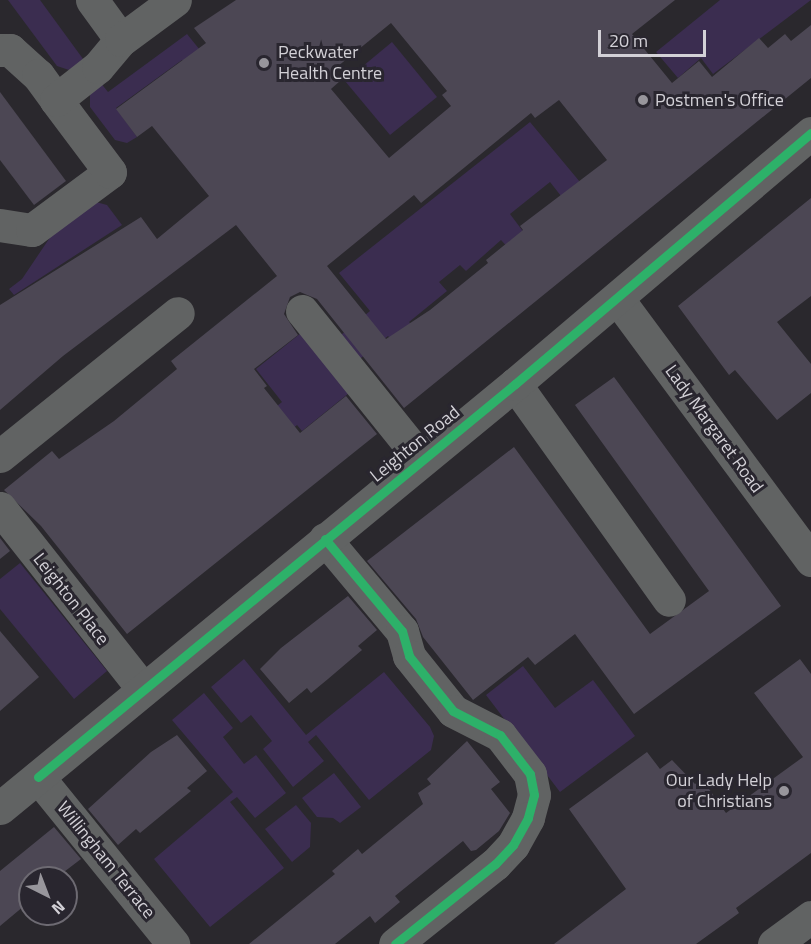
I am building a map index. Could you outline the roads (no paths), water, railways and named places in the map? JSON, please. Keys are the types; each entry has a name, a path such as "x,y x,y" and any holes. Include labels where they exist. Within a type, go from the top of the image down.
{"street":[{"path":"92,0 121,40"},
{"path":"56,100 98,67 121,40 175,0"},
{"path":"0,50 10,50 38,75 110,172 32,230 0,225"},
{"name":"Leighton Road","path":"0,808 514,384 811,133"},
{"name":"Lady Margaret Road","path":"617,298 811,560"},
{"path":"302,311 421,459"},
{"path":"0,456 178,313"},
{"path":"514,384 669,600"},
{"name":"Leighton Place","path":"0,508 142,689"},
{"path":"325,539 402,631 409,656 453,711 491,728 530,774 534,795 528,818 513,845 495,864 395,944"},
{"name":"Willingham Terrace","path":"38,777 173,944"},
{"path":"774,944 811,917"}],"place":[{"name":"Peckwater Health Centre","path":"264,63"},
{"name":"Postmen's Office","path":"643,100"},
{"name":"Our Lady Help of Christians","path":"784,791"}]}
